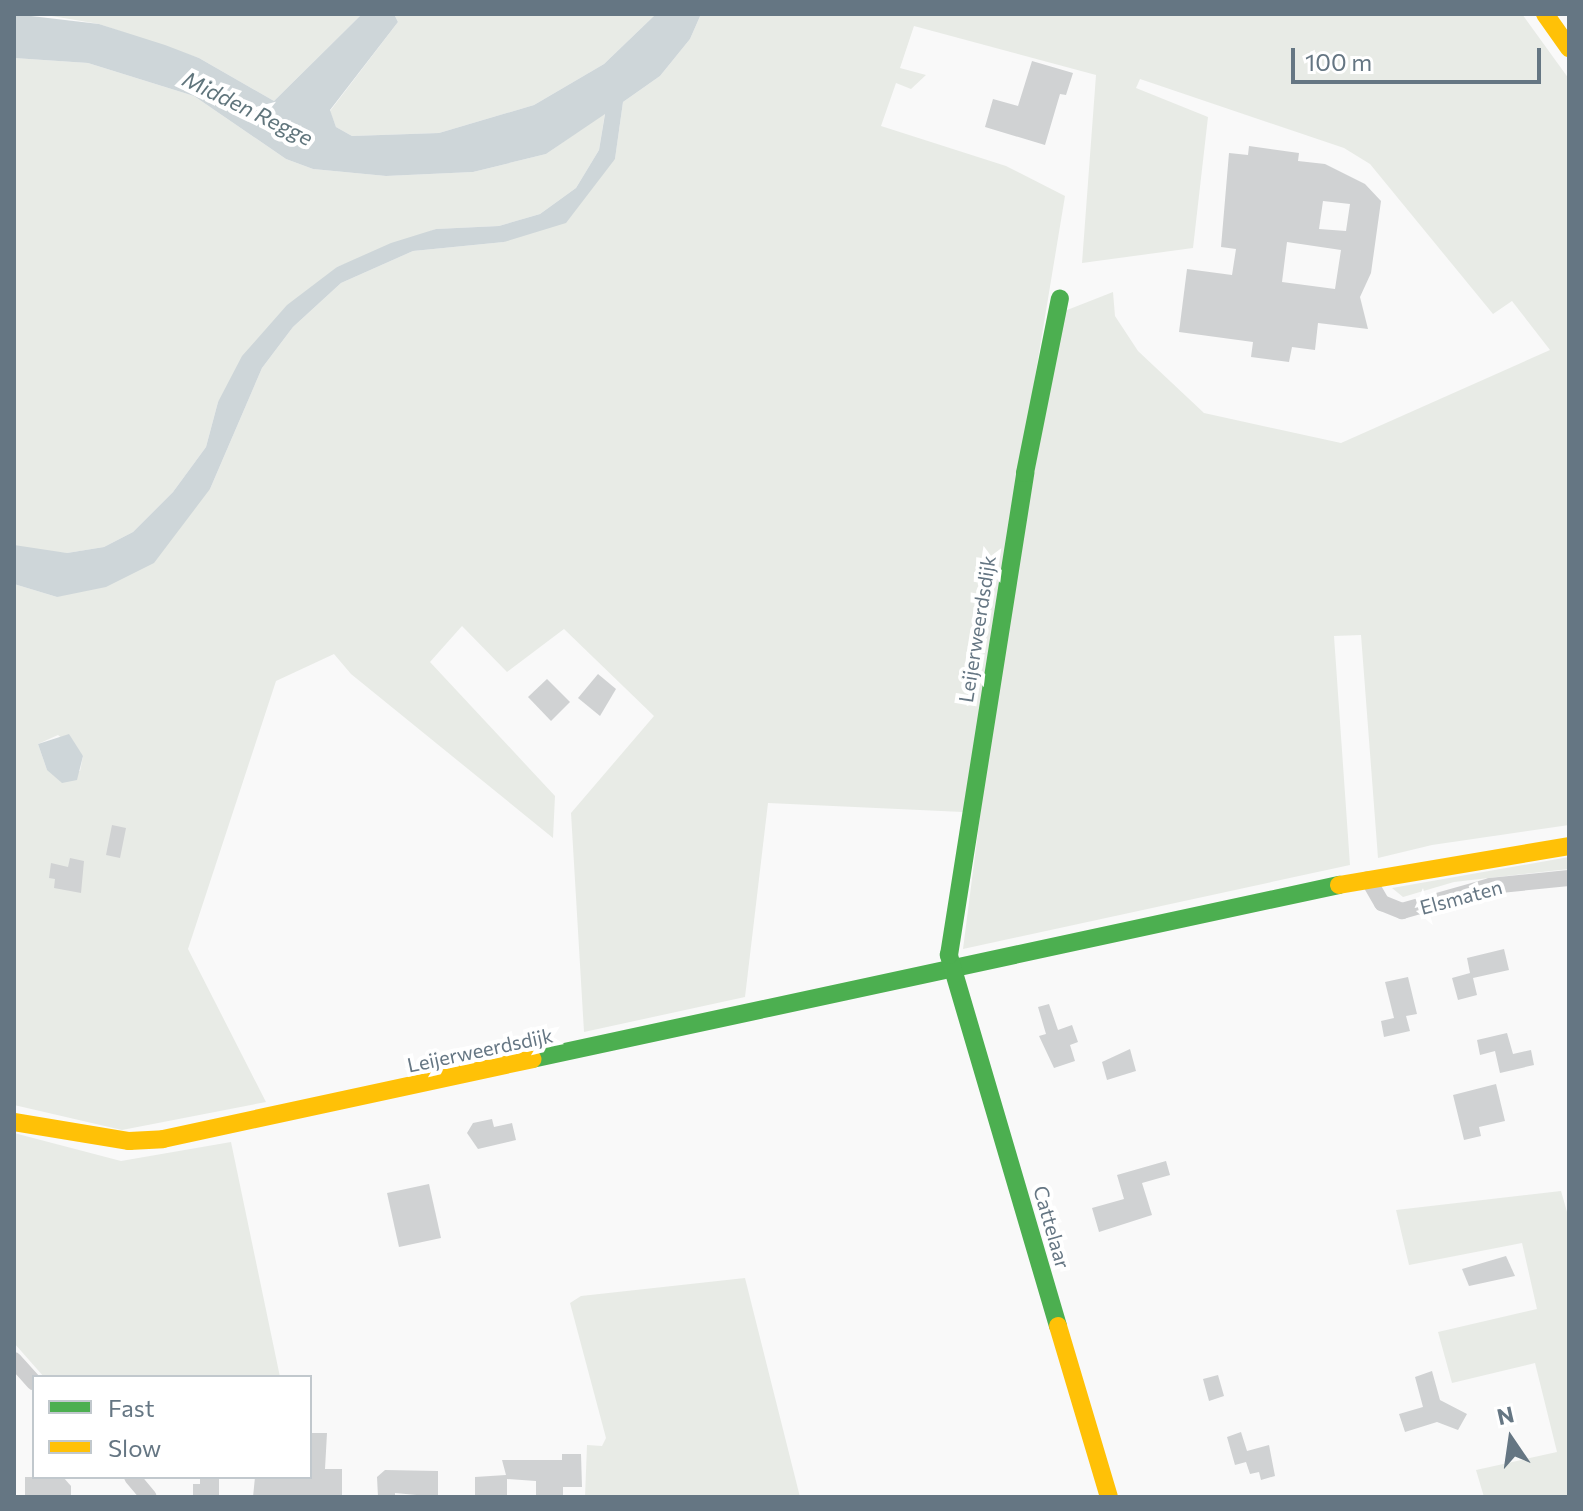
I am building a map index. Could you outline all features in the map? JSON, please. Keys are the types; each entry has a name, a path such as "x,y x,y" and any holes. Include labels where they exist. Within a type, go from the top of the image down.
{"street":[{"path":"1545,14 1569,48"},
{"name":"Leijerweerdsdijk","path":"953,969 949,955 968,820 1025,473 1060,298"},
{"name":"Leijerweerdsdijk","path":"14,1122 129,1141 163,1139 1368,879 1569,846"},
{"name":"Elsmaten","path":"1368,879 1382,903 1402,911 1490,886 1569,878"},
{"name":"Cattelaar","path":"953,969 1109,1497"},
{"path":"14,1360 32,1380"},
{"path":"134,1479 149,1497"}],"shaded area":[{"path":"40,14 362,14 274,101 199,58 99,24"},
{"path":"394,14 656,14 604,64 534,105 439,133 352,136 336,127 330,111 398,22"},
{"path":"701,14 1522,14 1569,79 1569,825 1432,845 1378,858 1361,635 1334,636 1350,865 963,949 995,699 1062,312 1113,292 1115,316 1138,351 1204,413 1341,443 1550,350 1512,301 1493,314 1370,164 1344,148 1140,79 1136,88 1208,117 1193,248 1082,263 1096,75 914,26 900,68 926,75 911,89 896,83 881,126 1006,166 1065,196 963,812 768,803 745,997 584,1032 571,813 654,716 564,629 507,672 462,626 430,662 555,796 553,838 351,674 334,654 276,681 188,949 266,1102 122,1130 14,1105 14,584 57,597 210,489 262,368 293,327 341,283 413,251 504,242 615,159 623,102 660,76 690,39","holes":["58,735 83,756 80,771 47,770 38,744"]},
{"path":"14,58 88,63 194,96 286,159 313,169 386,176 473,172 546,154 605,113 599,150 576,188 540,214 499,226 436,229 337,267 218,402 206,447 173,492 133,532 104,547 67,553 25,551 14,545"},
{"path":"1569,857 1569,869 1454,882 1403,897 1392,888"},
{"path":"14,1133 121,1161 231,1142 280,1375 42,1375 14,1343"},
{"path":"1561,1191 1569,1219 1569,1497 1484,1497 1476,1470 1557,1452 1535,1363 1452,1383 1438,1332 1537,1309 1522,1243 1409,1265 1396,1210"},
{"path":"745,1278 800,1497 585,1497 587,1445 602,1446 606,1438 570,1303 581,1296"}],"water":[{"name":"Midden Regge","path":"14,14 99,24 165,45 199,58 274,101 362,14 394,14 398,22 330,110 336,127 352,136 439,133 534,105 604,64 656,14 701,14 690,39 660,76 623,102 615,159 566,223 504,242 413,251 341,283 293,327 262,368 210,489 154,563 106,587 57,597 14,584 14,545 67,553 104,547 133,532 173,492 206,447 218,402 242,356 287,305 337,267 391,243 436,229 499,226 540,214 576,188 599,150 605,114 546,154 473,172 386,176 313,169 286,159 194,96 88,63 14,58"},
{"path":"69,734 83,756 77,780 62,783 47,770 38,744"}],"building":[{"path":"1032,61 1073,73 1066,95 1060,94 1045,145 985,127 993,99 1018,106"},
{"path":"1249,146 1299,153 1298,161 1325,164 1365,184 1381,201 1371,273 1360,297 1368,329 1318,323 1315,350 1292,347 1289,362 1251,357 1253,342 1179,332 1187,269 1232,275 1236,249 1221,247 1229,153 1248,155","holes":["1323,201 1350,204 1346,231 1319,229","1287,242 1341,250 1335,289 1282,282"]},
{"path":"598,674 616,689 600,716 578,698"},
{"path":"547,679 570,702 551,721 528,697"},
{"path":"112,825 126,828 120,858 106,855"},
{"path":"70,858 84,861 81,893 54,888 55,879 49,878 51,863 68,867"},
{"path":"1504,949 1509,970 1473,978 1477,995 1458,1000 1452,978 1470,973 1467,958"},
{"path":"1408,977 1417,1014 1406,1016 1410,1031 1384,1037 1381,1021 1394,1018 1385,982"},
{"path":"1049,1004 1058,1030 1072,1025 1078,1042 1070,1045 1075,1061 1054,1068 1039,1036 1046,1034 1038,1007"},
{"path":"1507,1033 1513,1054 1531,1050 1534,1065 1500,1073 1495,1051 1480,1055 1477,1040"},
{"path":"1130,1049 1136,1071 1107,1080 1102,1062"},
{"path":"1496,1084 1505,1121 1479,1127 1481,1136 1464,1140 1453,1095"},
{"path":"492,1119 494,1127 512,1123 516,1140 478,1149 467,1133 473,1123"},
{"path":"1166,1161 1170,1175 1142,1183 1152,1215 1099,1232 1092,1208 1124,1199 1117,1175"},
{"path":"429,1184 441,1238 399,1247 387,1193"},
{"path":"1506,1256 1515,1276 1469,1286 1462,1269"},
{"path":"1432,1371 1440,1400 1467,1414 1458,1430 1437,1422 1405,1432 1399,1414 1423,1407 1415,1377"},
{"path":"1218,1375 1224,1396 1209,1401 1203,1379"},
{"path":"1241,1432 1247,1451 1269,1445 1275,1476 1261,1480 1259,1472 1250,1474 1246,1462 1235,1465 1227,1437"},
{"path":"312,1433 327,1433 325,1469 342,1469 342,1497 253,1497 255,1479 312,1479"},
{"path":"562,1454 581,1454 582,1487 563,1487 563,1497 536,1496 536,1481 507,1479 507,1497 475,1497 475,1477 506,1475 502,1460 562,1460"},
{"path":"385,1470 438,1471 438,1497 395,1493 395,1497 378,1497 377,1477"},
{"path":"25,1477 65,1479 71,1486 71,1497 25,1497"},
{"path":"200,1479 219,1479 219,1497 193,1497 193,1484 200,1484"}],"traffic: fast":[{"path":"1058,1326 949,955 1025,473 1060,298"},
{"path":"532,1059 1339,885"}],"traffic: slow":[{"path":"1545,14 1569,48"},
{"path":"1339,885 1569,846"},
{"path":"14,1122 129,1141 163,1139 532,1059"},
{"path":"1058,1326 1109,1497"}]}
